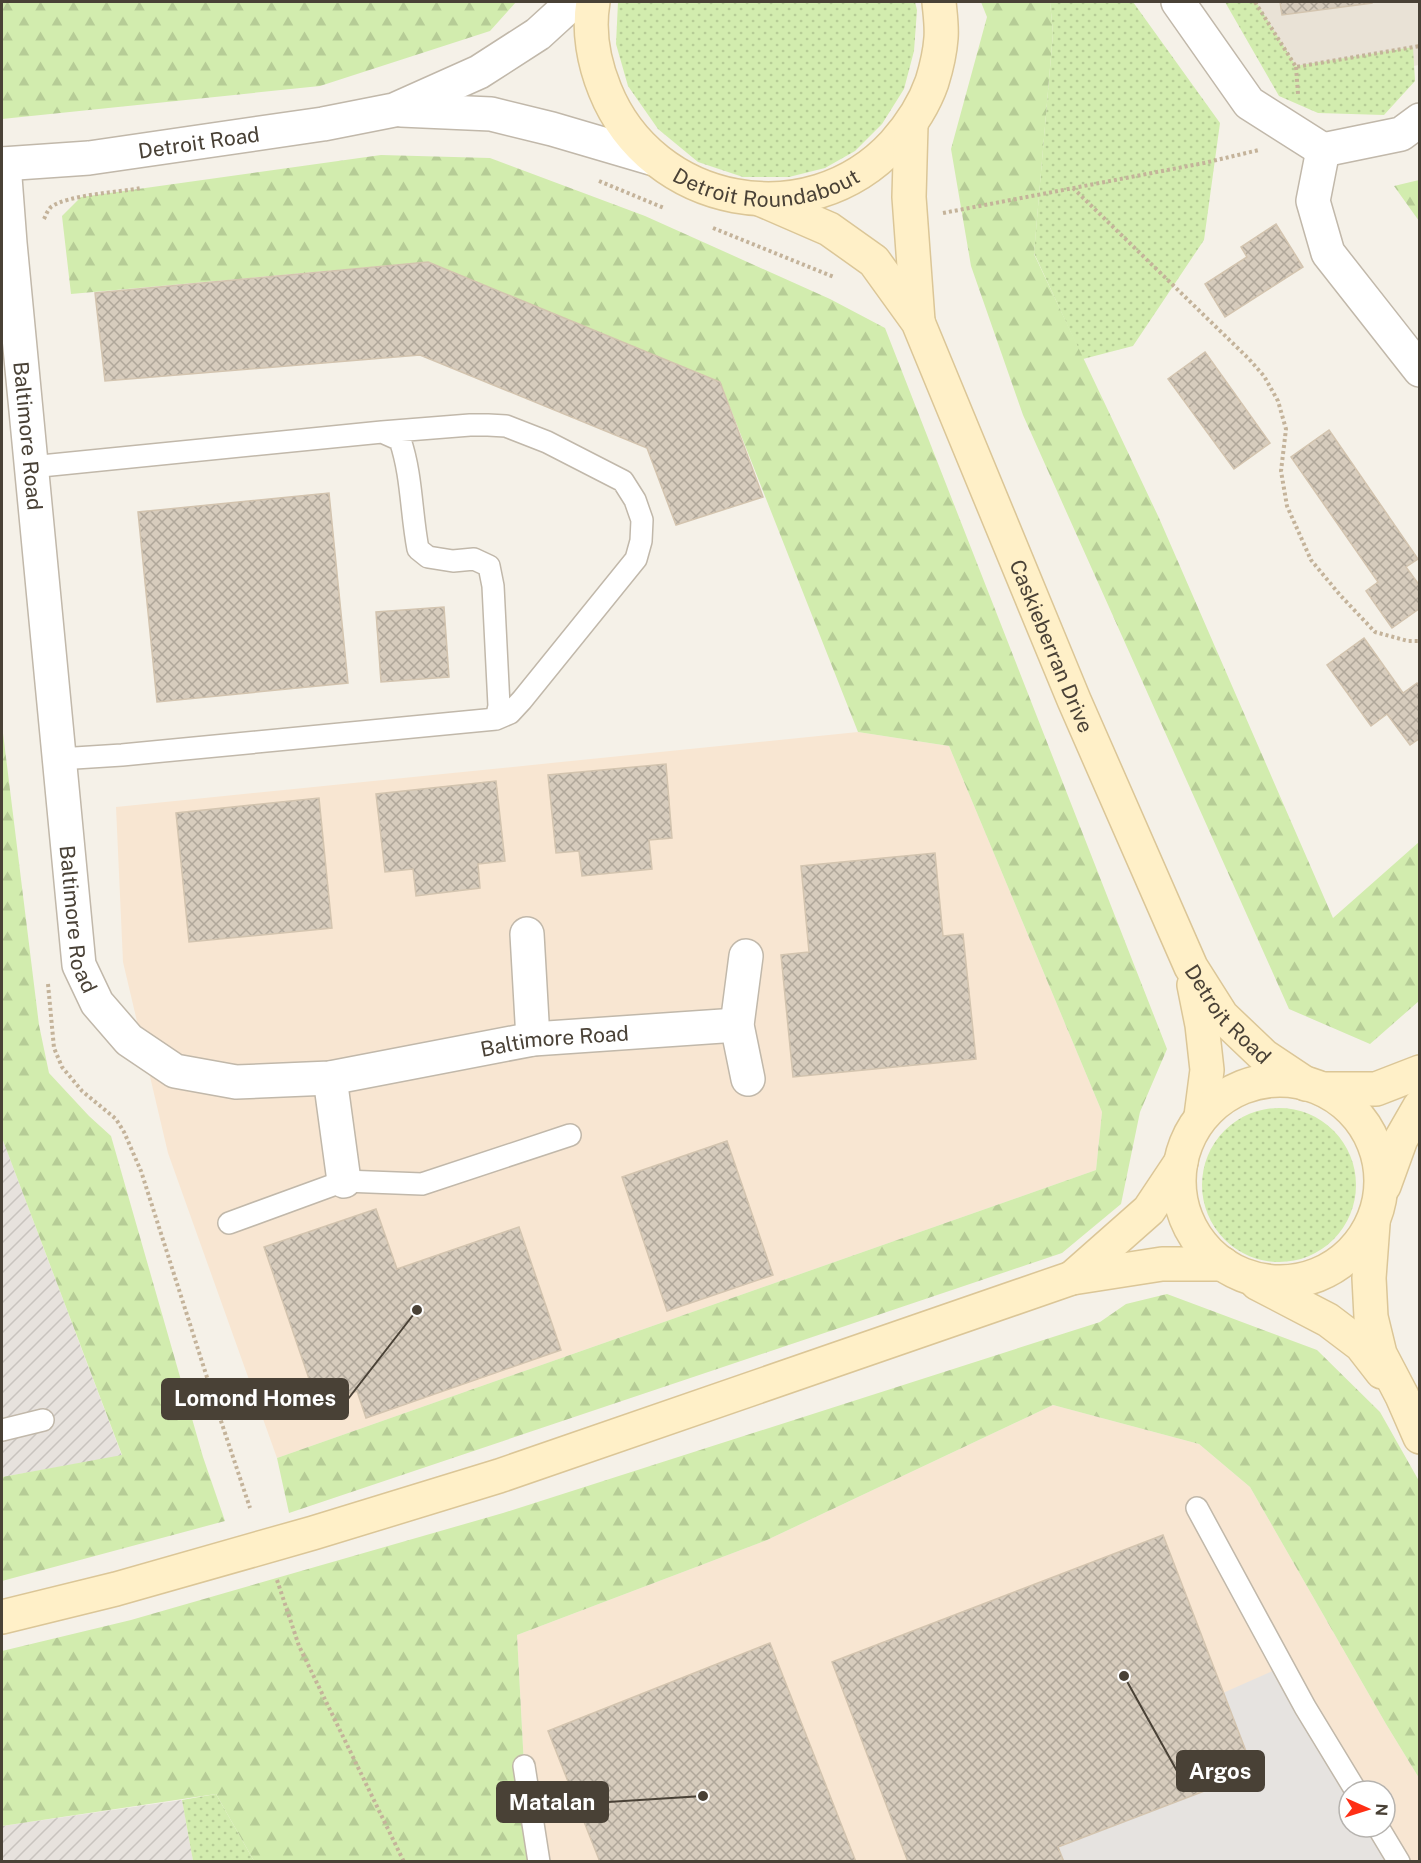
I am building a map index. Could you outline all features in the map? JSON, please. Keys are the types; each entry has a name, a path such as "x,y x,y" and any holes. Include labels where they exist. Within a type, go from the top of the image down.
{"street":[{"name":"Detroit Road","path":"3,164 89,158 322,124 394,110 479,72 538,34 573,2"},
{"name":"Detroit Roundabout","path":"594,2 592,44 600,77 612,107 631,135 654,159 678,176 705,189 733,197 762,200 805,196 846,181 882,157 911,125 932,83 942,37 939,2"},
{"path":"1178,2 1249,103 1312,143 1401,134 1419,120"},
{"name":"Detroit Road","path":"394,110 491,114 654,159"},
{"name":"Caskieberran Drive","path":"911,125 909,197 918,322"},
{"path":"1312,143 1312,201 1328,253 1419,370"},
{"name":"Baltimore Road","path":"3,164 79,965 97,1003 129,1040 175,1071 236,1082 330,1078 533,1040 737,1025"},
{"name":"Caskieberran Drive","path":"762,200 829,229 874,261 918,322 1074,700 1191,967"},
{"path":"527,934 533,1040"},
{"path":"746,956 737,1025 748,1079"},
{"name":"Detroit Road","path":"1191,967 1222,1016 1264,1056 1315,1086"},
{"name":"Detroit Road","path":"1191,967 1202,1025 1207,1070 1201,1116"},
{"path":"1402,1396 1361,1345 1328,1320 1232,1270 1212,1257 1197,1241 1181,1209 1178,1188 1184,1148 1201,1116 1224,1095 1257,1081 1289,1079 1315,1086 1376,1089 1419,1072"},
{"path":"330,1078 344,1181"},
{"path":"1315,1086 1353,1109 1365,1124 1379,1156 1378,1207 1369,1278 1371,1317 1380,1354 1402,1396 1419,1437"},
{"path":"2,1617 137,1583 313,1533 499,1476 1072,1278 1162,1264 1232,1270 1272,1283 1307,1280 1325,1273 1354,1251 1378,1207 1401,1139 1419,1106"},
{"path":"1072,1278 1149,1210 1182,1161"}],"lane":[{"path":"31,467 470,424 506,426 547,442 623,481 642,520 641,541 636,559 522,700 510,712 496,719 122,755 58,759"},
{"path":"382,432 400,440 406,458 418,549 428,557 453,561 474,559 489,566 493,586 499,706 496,719"},
{"path":"229,1223 344,1181 422,1184 570,1135"},
{"path":"2,1430 43,1420"},
{"path":"1197,1508 1305,1707 1349,1779"},
{"path":"524,1766 539,1862"},
{"path":"1385,1839 1399,1862"}],"path":[{"path":"1255,2 1296,67 1419,46"},
{"path":"910,219 1204,163 1255,151 1312,143"},
{"path":"592,179 668,209"},
{"path":"41,228 46,213 52,206 68,200 149,187"},
{"path":"1072,188 1264,376 1278,401 1286,429 1281,471 1287,506 1311,560 1375,632 1408,641 1419,641"},
{"path":"711,227 836,278"},
{"path":"277,1580 299,1646 404,1862"}],"shaded area":[{"path":"1243,2 1419,2 1419,65 1296,88"},
{"path":"858,732 949,746 1102,1112 1096,1170 277,1458 168,1153 123,962 116,807"},
{"path":"2,1138 122,1456 2,1477"},
{"path":"1053,1405 1199,1444 1250,1487 1419,1778 1419,1861 539,1861 524,1766 517,1635 767,1540"},
{"path":"1279,1668 1342,1779 1337,1779 1337,1839 1379,1839 1392,1861 1064,1862 1058,1847 1253,1772 1223,1693"},
{"path":"182,1800 193,1861 2,1861 2,1826"}],"green space":[{"path":"2,2 516,2 490,31 320,86 2,119"},
{"path":"618,2 915,2 917,10 914,51 904,89 882,124 855,151 825,168 789,177 743,177 698,162 658,129 628,86 616,44"},
{"path":"981,2 1050,2 1053,33 1034,254 1159,518 1333,918 1419,842 1419,1001 1370,1044 1289,1009 1023,415 971,266 951,149 987,17"},
{"path":"1050,2 1133,2 1220,123 1204,240 1133,346 1083,359 1034,253 1053,33"},
{"path":"1225,2 1256,2 1296,66 1413,47 1415,81 1384,115 1318,113 1279,96"},
{"path":"381,155 490,158 645,216 830,299 885,328 1167,1049 1140,1112 1121,1204 1062,1253 289,1513 277,1458 1096,1170 1102,1112 949,746 858,732 720,382 428,262 71,294 62,216 81,197"},
{"path":"1420,180 1419,221 1394,186"},
{"path":"2,725 39,1025 49,1073 111,1136 203,1457 225,1521 2,1581 2,1477 122,1455 2,1138"},
{"path":"1279,1108 1309,1113 1334,1130 1351,1155 1356,1185 1351,1215 1334,1240 1309,1257 1279,1262 1249,1257 1224,1240 1207,1215 1202,1185 1207,1155 1224,1130 1249,1113"},
{"path":"1167,1294 1317,1350 1380,1412 1419,1481 1419,1778 1250,1487 1199,1444 1053,1405 767,1540 517,1635 524,1766 539,1861 254,1861 216,1794 2,1826 2,1651 131,1620 503,1513 1100,1322 1126,1304"},
{"path":"216,1794 254,1861 193,1861 182,1800"}],"building":[{"path":"1280,2 1372,2 1372,3 1282,15"},
{"path":"1276,224 1303,267 1225,317 1205,284 1247,257 1241,247"},
{"path":"428,262 720,382 763,497 676,525 647,448 420,355 105,381 95,293"},
{"path":"1205,352 1270,443 1234,469 1168,379"},
{"path":"1329,430 1418,559 1406,567 1420,586 1420,608 1392,628 1366,591 1378,582 1291,457"},
{"path":"329,493 348,683 157,702 138,512"},
{"path":"444,607 449,677 381,682 376,612"},
{"path":"1364,638 1403,693 1417,683 1420,687 1420,738 1410,745 1387,714 1371,726 1327,665"},
{"path":"666,764 672,838 649,840 652,869 582,876 579,851 556,853 548,775"},
{"path":"496,781 505,861 478,864 480,888 416,896 413,869 385,872 376,794"},
{"path":"319,798 332,928 189,942 176,813"},
{"path":"935,853 943,936 963,934 976,1059 793,1077 781,955 809,952 801,866"},
{"path":"727,1141 773,1275 667,1311 622,1177"},
{"path":"376,1209 397,1269 519,1227 561,1350 366,1418 357,1391 318,1405 264,1247"},
{"path":"1163,1535 1254,1772 1058,1847 1064,1862 908,1862 832,1662"},
{"path":"770,1643 856,1862 600,1862 548,1731"}],"place":[{"name":"Lomond Homes","path":"417,1310"},
{"name":"Argos","path":"1124,1676"},
{"name":"Matalan","path":"703,1796"}]}
